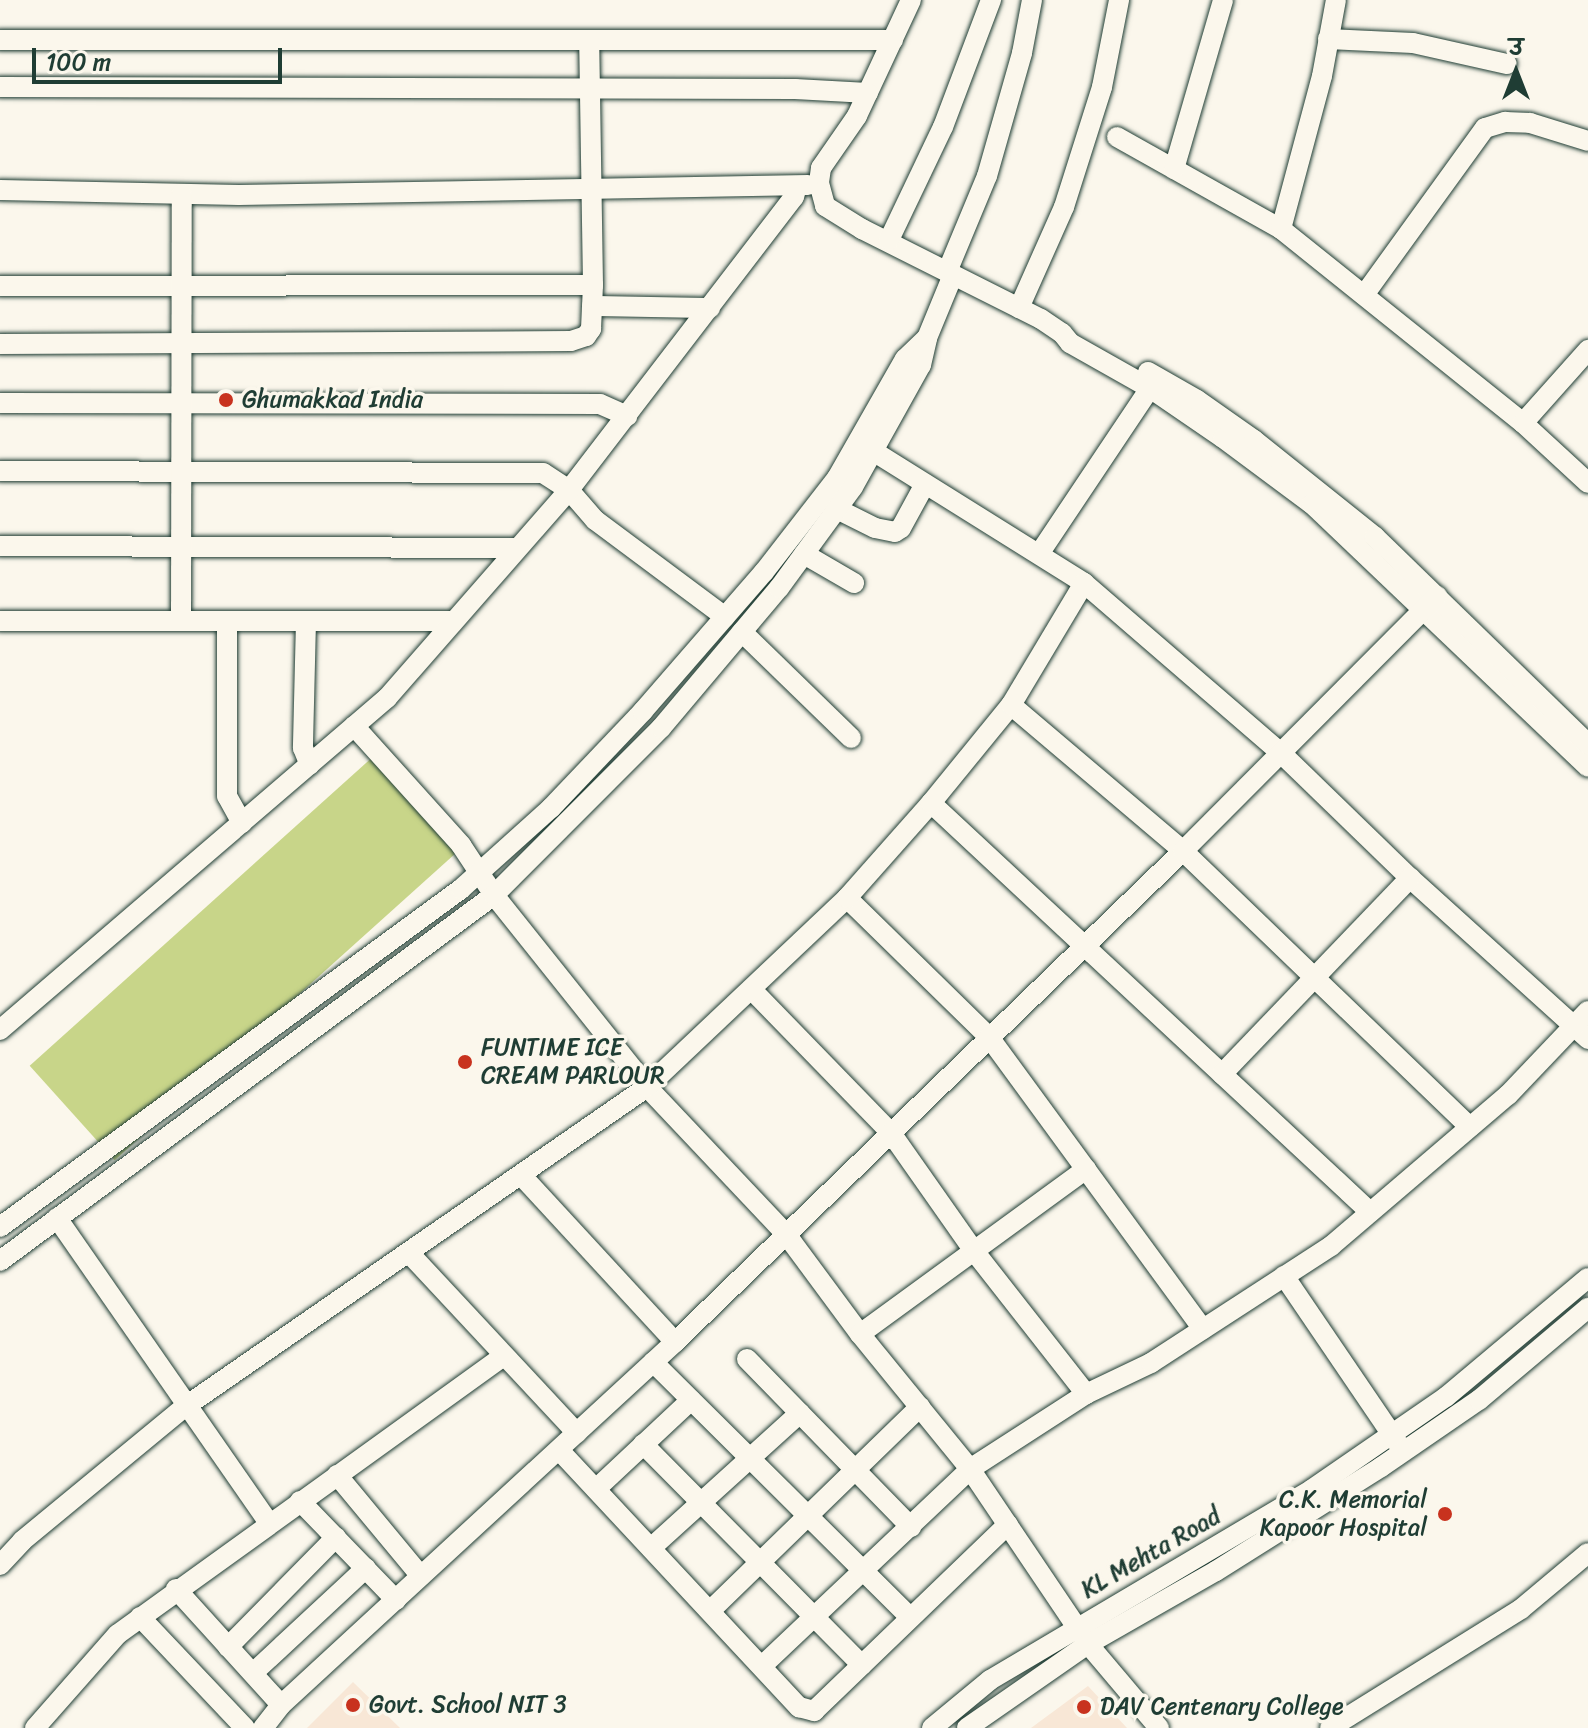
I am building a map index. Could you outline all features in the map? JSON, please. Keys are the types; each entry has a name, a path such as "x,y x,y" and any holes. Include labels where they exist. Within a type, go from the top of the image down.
{"street":[{"path":"911,0 857,116 821,168 819,183 825,206 862,229 889,240 1062,333 1079,333 1312,504 1431,602 1588,744"},
{"path":"889,240 943,127 991,0"},
{"path":"0,1261 494,895 661,728 742,632 837,509 921,365 927,338 987,176 1022,53 1032,0"},
{"path":"1019,308 1064,207 1102,87 1119,0"},
{"path":"1174,169 1223,0"},
{"path":"1281,229 1336,0"},
{"path":"1328,39 1413,43 1507,64"},
{"path":"0,40 893,40"},
{"path":"0,344 571,341 586,336 591,329 593,296 589,40"},
{"path":"0,87 590,88 868,93"},
{"path":"1364,295 1449,182 1485,128 1505,122 1530,123 1588,141"},
{"path":"1117,137 1281,229 1523,423 1588,483"},
{"path":"0,190 182,194 591,190 819,183"},
{"path":"0,1030 387,698 569,490 794,197 797,186"},
{"path":"181,620 182,194"},
{"path":"0,286 181,286 593,296 710,308"},
{"path":"0,1227 478,873 551,808 643,711 725,617 837,478 905,359 927,338"},
{"path":"1523,423 1587,353"},
{"path":"1131,370 1197,400 1254,440 1375,537 1431,602 1588,767"},
{"path":"1039,554 1150,388"},
{"path":"0,403 600,404 627,416"},
{"path":"762,1666 970,1469 1086,1394 1151,1363 1331,1246 1508,1095 1583,1025 1410,878 1282,754 1084,583 873,451"},
{"path":"0,471 529,471 551,477 569,490 595,520 725,617"},
{"path":"837,509 875,528 895,532 901,528 925,484"},
{"path":"0,546 516,548"},
{"path":"804,554 854,583"},
{"path":"0,1565 22,1541 186,1406 647,1087 753,991 847,898 931,803 1011,705 1084,583"},
{"path":"263,1728 281,1705 675,1342 1183,851 1431,602"},
{"path":"0,621 453,621"},
{"path":"227,621 227,796 242,823"},
{"path":"306,621 303,748 310,765"},
{"path":"742,632 851,738"},
{"path":"1011,705 1183,851 1470,1127"},
{"path":"354,726 461,845 494,895 647,1087 786,1234 860,1334 970,1469 1082,1636 1159,1728"},
{"path":"931,803 1370,1212"},
{"path":"1222,1074 1410,878"},
{"path":"847,898 989,1037 1203,1329"},
{"path":"753,991 891,1133 974,1251 1086,1394"},
{"path":"860,1334 1086,1169"},
{"path":"521,1175 675,1342"},
{"path":"57,1218 269,1523"},
{"path":"409,1253 577,1433"},
{"path":"1284,1276 1398,1443"},
{"name":"KL Mehta Road","path":"1398,1443 1446,1397 1588,1278"},
{"name":"KL Mehta Road","path":"967,1728 1082,1636 1311,1490 1479,1400 1588,1308"},
{"path":"35,1728 118,1634 176,1589 504,1356"},
{"path":"747,1359 911,1527"},
{"path":"653,1362 909,1616"},
{"path":"596,1489 691,1400"},
{"path":"710,1611 920,1407"},
{"path":"651,1548 748,1456 800,1413"},
{"path":"643,1444 862,1665"},
{"path":"559,1450 799,1707 814,1711 909,1616 1008,1524"},
{"path":"337,1475 421,1576"},
{"path":"300,1501 396,1600"},
{"path":"228,1647 336,1537"},
{"path":"1330,1728 1521,1609 1588,1553"},
{"path":"253,1673 366,1568"},
{"path":"176,1589 281,1705"},
{"path":"140,1617 245,1728"},
{"name":"KL Mehta Road","path":"932,1728 990,1680 1082,1636"}],"shaded area":[{"name":"Govt. School NIT 3","path":"353,1682 400,1728 307,1728"},
{"name":"DAV Centenary College","path":"1088,1686 1127,1728 1031,1728"}],"green space":[{"path":"376,754 461,848 115,1160 30,1066"}],"place":[{"name":"Ghumakkad India","path":"226,400"},
{"name":"FUNTIME ICE CREAM PARLOUR","path":"465,1062"},
{"name":"C.K. Memorial Kapoor Hospital","path":"1445,1514"},
{"name":"Govt. School NIT 3","path":"353,1705"},
{"name":"DAV Centenary College","path":"1084,1707"}]}
